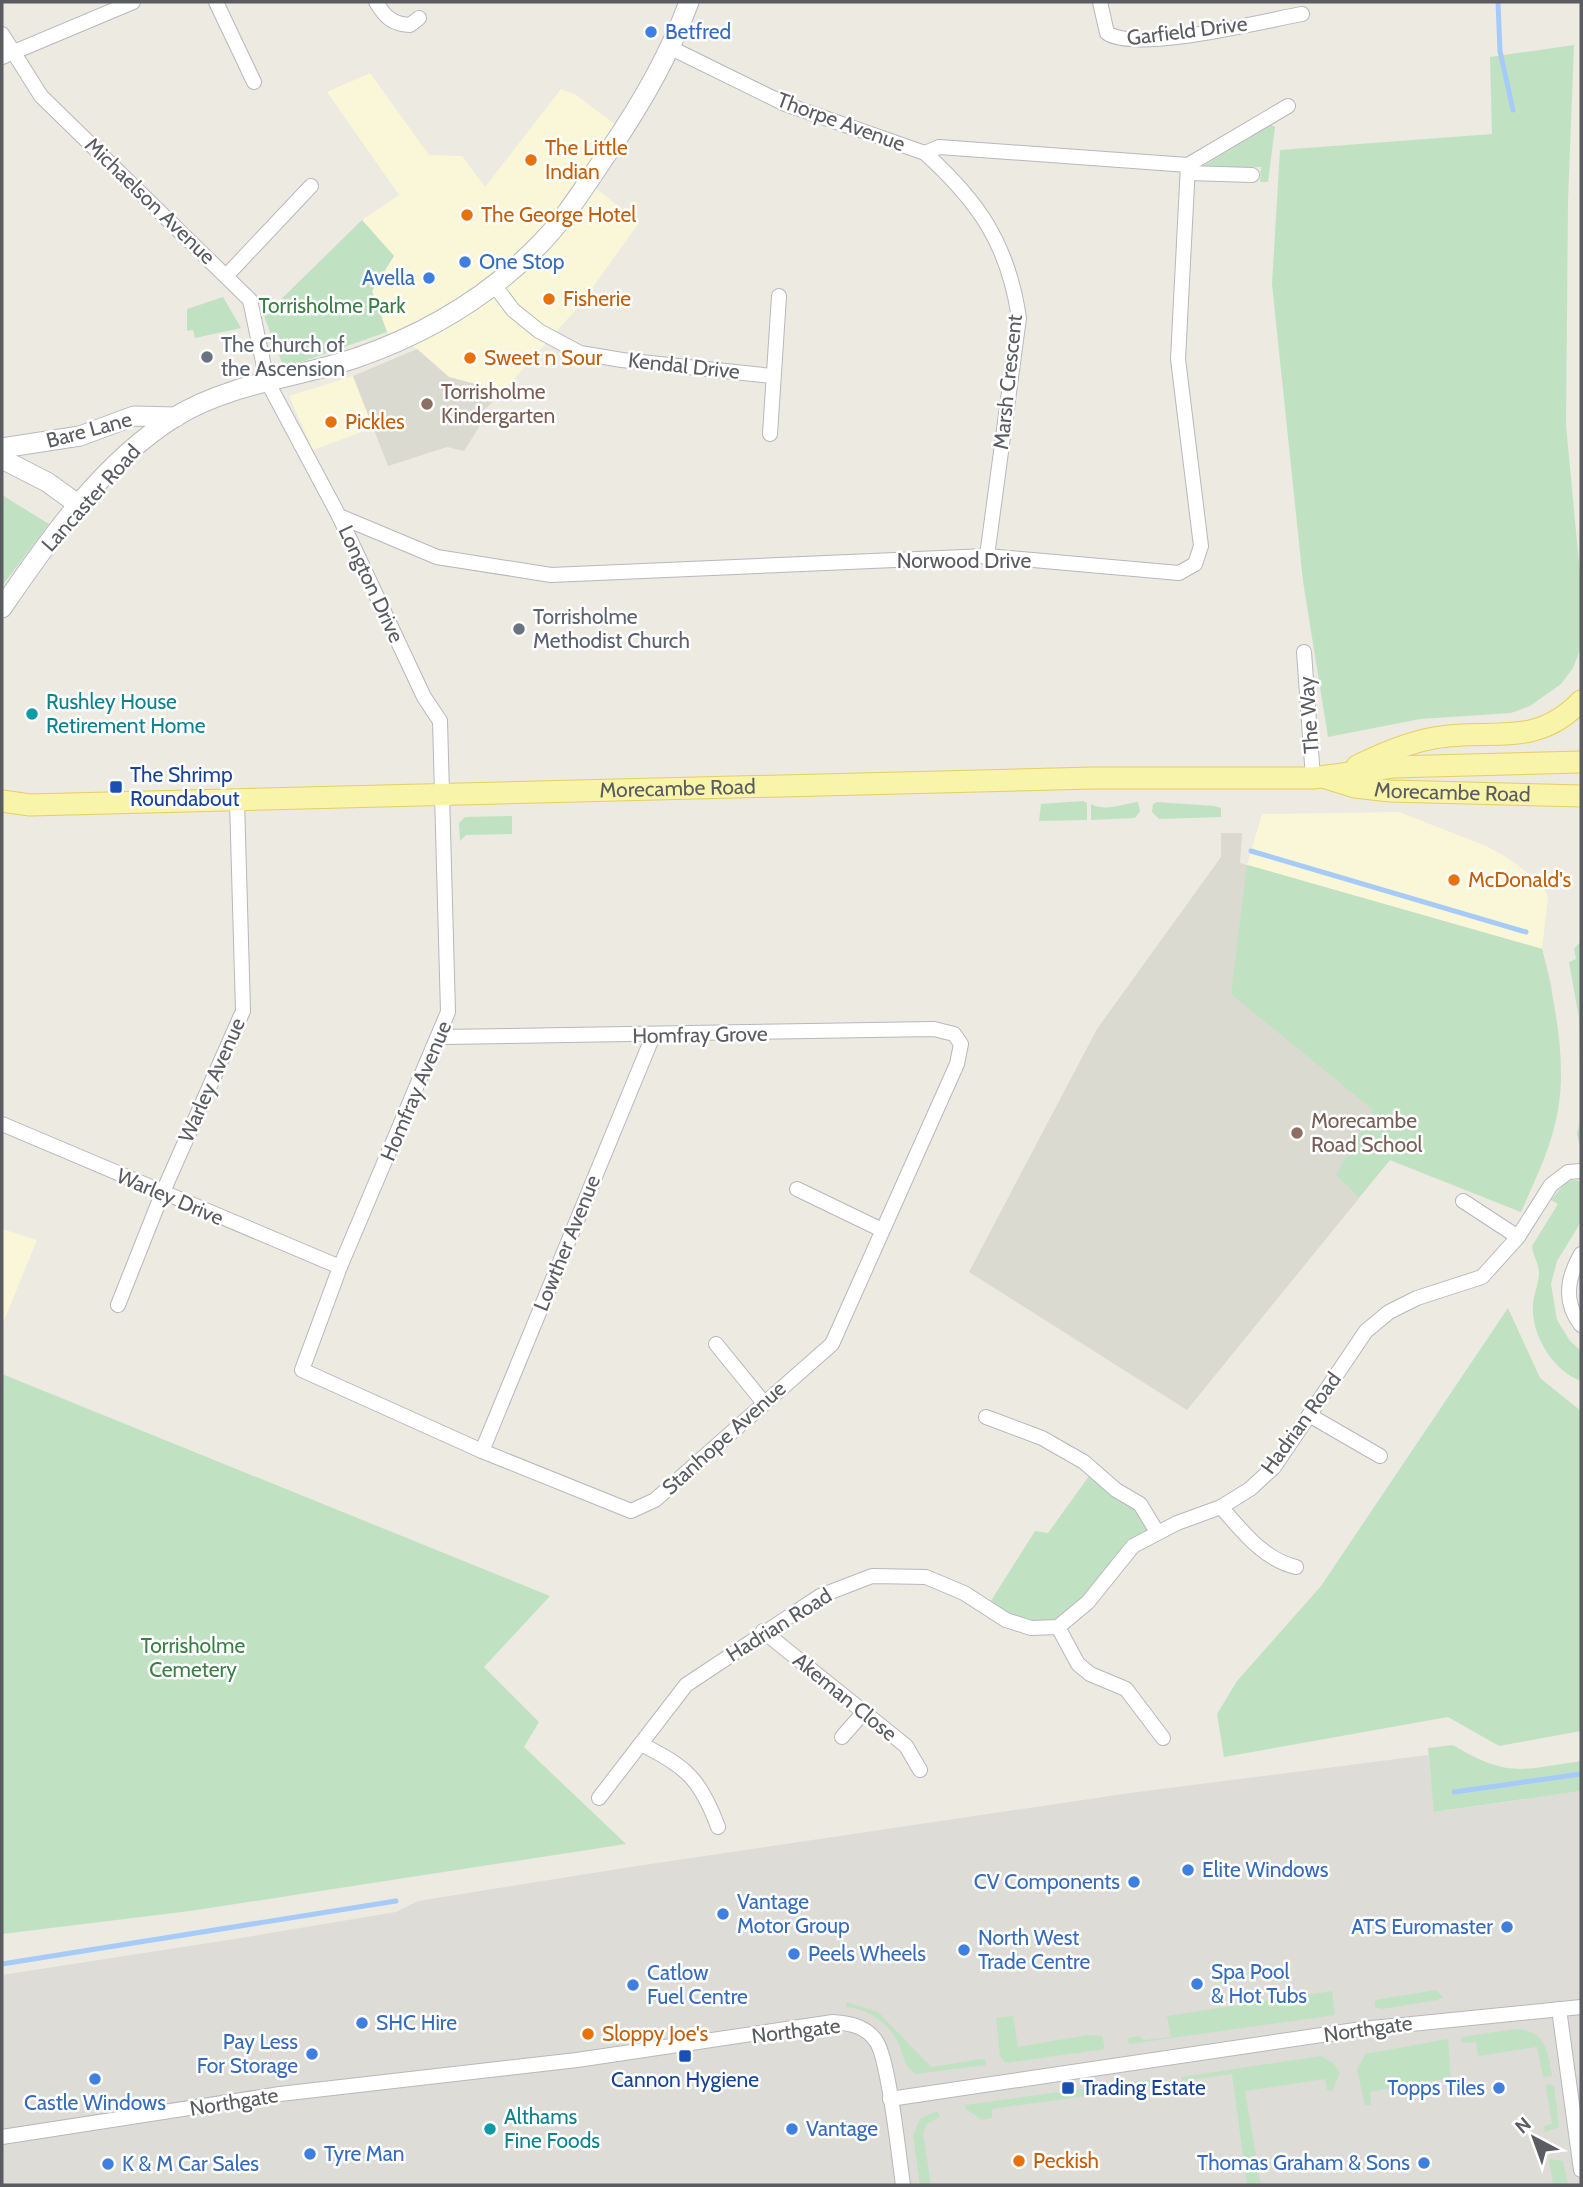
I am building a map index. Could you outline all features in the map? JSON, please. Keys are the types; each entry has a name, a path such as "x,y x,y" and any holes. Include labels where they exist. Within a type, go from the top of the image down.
{"main road":[{"name":"Lancaster Road","path":"2,608 79,505 131,451 176,417 200,405 267,382 356,358 426,329 495,286 537,247 572,205 657,77 689,2"},
{"name":"Bare Lane","path":"2,448 71,438 134,416 176,417"},
{"name":"Bare Lane","path":"2,458 47,482 79,505"},
{"path":"1327,776 1381,754 1435,738 1524,733 1548,725 1581,701"},
{"name":"Morecambe Road","path":"2,801 30,805 1093,778 1327,776 1437,765 1581,762"},
{"name":"Morecambe Road","path":"1327,776 1355,787 1390,791 1581,796"},
{"name":"Morecambe Road","path":"2,811 30,805"}],"street":[{"path":"7,55 133,2"},
{"path":"216,2 254,82"},
{"path":"376,2 387,19 398,24 410,25 419,18"},
{"name":"Garfield Drive","path":"1100,2 1107,33 1126,41 1193,35 1302,14"},
{"name":"Michaelson Avenue","path":"2,34 7,55 41,96 228,274 250,300 267,382"},
{"name":"Thorpe Avenue","path":"671,48 785,104 925,153 939,147 1252,175"},
{"path":"1188,169 1289,106"},
{"name":"Marsh Crescent","path":"925,153 958,183 984,215 1014,283 1019,318 987,556"},
{"name":"Norwood Drive","path":"339,516 437,557 551,575 987,556 1179,573 1195,564 1200,546 1178,359 1188,169"},
{"path":"228,274 311,186"},
{"name":"Kendal Drive","path":"495,286 513,310 539,331 580,353 772,376"},
{"path":"770,434 779,296"},
{"name":"Longton Drive","path":"267,382 339,516 424,697 440,721 443,794"},
{"name":"The Way","path":"1304,652 1327,776"},
{"name":"Homfray Avenue","path":"302,1370 340,1267 441,1037 449,1013 443,794"},
{"name":"Warley Avenue","path":"118,1306 162,1194 243,1011 237,801"},
{"name":"Homfray Grove","path":"441,1037 934,1030 948,1031 958,1038"},
{"name":"Lowther Avenue","path":"482,1451 653,1036"},
{"name":"Stanhope Avenue","path":"302,1370 482,1451 631,1511 655,1500 832,1343 957,1063 961,1044 958,1038"},
{"name":"Warley Drive","path":"2,1124 162,1194 340,1267"},
{"name":"Hadrian Road","path":"599,1798 686,1685 763,1631 820,1596 872,1576 926,1577 964,1592 1006,1620 1031,1628 1058,1627 1088,1602 1133,1546 1157,1532 1221,1507 1250,1489 1274,1467 1366,1331 1389,1312 1417,1298 1482,1277 1518,1237 1558,1177 1567,1172 1581,1171"},
{"path":"797,1188 882,1230"},
{"path":"1463,1200 1518,1237"},
{"path":"1581,1254 1568,1291 1571,1309 1581,1325"},
{"path":"716,1344 764,1403"},
{"path":"1308,1415 1380,1455"},
{"path":"986,1417 1042,1438 1084,1462 1116,1490 1140,1503 1157,1532"},
{"path":"1221,1507 1252,1544 1283,1564 1296,1567"},
{"path":"1058,1627 1078,1664 1090,1674 1126,1689 1163,1738"},
{"name":"Akeman Close","path":"763,1631 906,1746 920,1770"},
{"path":"842,1737 864,1712"},
{"path":"641,1744 680,1764 706,1796 718,1827"},
{"name":"Northgate","path":"2,2137 280,2094 578,2060 833,2022 859,2027 876,2042 890,2099 1363,2029 1581,2007"},
{"path":"1559,2010 1578,2126 1581,2170"},
{"path":"890,2099 903,2185"}],"shaded area":[{"path":"370,73 429,155 462,156 485,187 561,89 576,95 624,131 591,184 639,223 580,305 497,398 483,386 449,377 417,349 387,332 372,291 394,256 362,220 399,195 327,92"},
{"name":"Torrisholme Kindergarten","path":"417,349 449,377 483,386 497,398 484,410 484,419 464,451 447,447 388,466 353,376"},
{"path":"353,376 373,428 313,450 289,396"},
{"path":"1399,812 1486,846 1508,858 1542,884 1548,897 1542,949 1247,865 1262,814"},
{"name":"Morecambe Road School","path":"1221,833 1242,833 1240,863 1542,949 1551,984 1559,1058 1558,1109 1545,1156 1521,1212 1390,1160 1187,1410 969,1272 1097,1029 1221,857"},
{"path":"2,1229 37,1240 2,1326"},
{"path":"1428,1755 1435,1812 1581,1791 1581,2185 2,2185 2,1975 396,1912 418,1901 637,1866 1130,1793"}],"green space":[{"path":"1574,45 1568,201 1566,425 1581,585 1580,650 1573,668 1561,684 1530,706 1511,713 1420,719 1328,737 1303,581 1272,284 1280,150 1492,134 1490,57"},
{"path":"1271,125 1275,127 1268,182 1260,182 1261,167 1200,168"},
{"name":"Torrisholme Park","path":"362,220 394,256 372,291 387,332 284,368 264,316"},
{"path":"223,297 241,328 195,338 193,330 187,331 187,309"},
{"path":"2,495 49,524 2,586"},
{"path":"1138,802 1140,811 1135,818 1091,820 1091,804 1108,807"},
{"path":"1157,802 1214,806 1221,808 1221,817 1159,819 1152,812 1153,804"},
{"path":"1087,803 1087,820 1039,821 1041,804"},
{"path":"512,816 512,834 466,835 460,841 459,823 465,817"},
{"path":"1247,865 1542,949 1558,1029 1560,1090 1552,1137 1521,1212 1390,1160 1359,1197 1336,1175 1373,1110 1231,994"},
{"path":"1581,941 1581,1118 1579,1018 1569,962 1576,959 1574,949"},
{"path":"1581,1118 1581,1150 1577,1134"},
{"path":"1572,1180 1581,1181 1581,1222 1557,1261 1551,1284 1557,1320 1570,1341 1581,1351 1581,1381 1553,1361 1540,1340 1533,1317 1539,1273 1532,1246 1558,1204 1551,1200 1565,1183"},
{"path":"1508,1308 1540,1378 1581,1411 1581,1731 1499,1746 1448,1717 1224,1757 1217,1714 1237,1681 1321,1586"},
{"name":"Torrisholme Cemetery","path":"2,1374 550,1596 484,1667 539,1722 524,1747 626,1844 190,1911 2,1934"},
{"path":"1092,1472 1130,1499 1153,1531 1093,1594 1056,1621 1030,1623 1012,1617 989,1604 1035,1531 1048,1533"},
{"path":"1453,1745 1488,1763 1515,1769 1581,1761 1581,1791 1434,1812 1428,1748"},
{"path":"1436,1990 1443,1997 1438,2000 1382,2009 1375,2007 1375,2001 1380,1999"},
{"path":"1332,1991 1335,2015 1129,2044 1128,2038 1138,2036 1144,2040 1171,2037 1167,2016"},
{"path":"846,2002 878,2012 931,2067 981,2059 986,2060 986,2065 916,2074 908,2067 897,2040 888,2027 868,2013 846,2007"},
{"path":"1013,2016 1018,2047 1088,2035 1102,2036 1105,2049 1005,2063 1000,2056 996,2018"},
{"path":"1526,2030 1539,2038 1549,2058 1552,2076 1543,2077 1537,2047 1478,2056 1476,2042 1462,2043 1461,2037"},
{"path":"1448,2039 1451,2078 1370,2092 1371,2105 1365,2105 1357,2070 1365,2054"},
{"path":"1321,2056 1333,2063 1340,2072 1333,2090 1327,2091 1325,2079 1245,2091 1261,2185 1247,2185 1232,2074 1182,2081 1181,2077"},
{"path":"1153,2079 1149,2087 992,2109 992,2118 982,2120 966,2109 965,2105"},
{"path":"1548,2084 1554,2086 1559,2127 1545,2132 1544,2126 1552,2124 1546,2087"},
{"path":"937,2111 940,2117 927,2124 923,2133 931,2185 920,2185 913,2135 921,2118"},
{"path":"1549,2159 1563,2161 1568,2185 1553,2185"}],"waterway":[{"path":"1498,2 1500,51 1513,110"},
{"path":"1251,851 1526,932"},
{"path":"1454,1792 1581,1774"},
{"path":"2,1964 396,1901"}],"place":[{"name":"Betfred","path":"651,32"},
{"name":"The Little Indian","path":"531,160"},
{"name":"The George Hotel","path":"467,215"},
{"name":"One Stop","path":"465,262"},
{"name":"Avella","path":"429,278"},
{"name":"Fisherie","path":"549,299"},
{"name":"The Church of the Ascension","path":"207,357"},
{"name":"Sweet n Sour","path":"470,358"},
{"name":"Torrisholme Kindergarten","path":"427,404"},
{"name":"Pickles","path":"331,422"},
{"name":"Torrisholme Methodist Church","path":"519,629"},
{"name":"Rushley House Retirement Home","path":"32,714"},
{"name":"The Shrimp Roundabout","path":"116,787"},
{"name":"McDonald's","path":"1454,880"},
{"name":"Morecambe Road School","path":"1297,1133"},
{"name":"Elite Windows","path":"1188,1870"},
{"name":"CV Components","path":"1134,1882"},
{"name":"Vantage Motor Group","path":"723,1914"},
{"name":"ATS Euromaster","path":"1507,1927"},
{"name":"North West Trade Centre","path":"964,1950"},
{"name":"Peels Wheels","path":"794,1954"},
{"name":"Spa Pool & Hot Tubs","path":"1197,1984"},
{"name":"Catlow Fuel Centre","path":"633,1985"},
{"name":"SHC Hire","path":"362,2023"},
{"name":"Sloppy Joe's","path":"588,2034"},
{"name":"Pay Less For Storage","path":"312,2054"},
{"name":"Cannon Hygiene","path":"685,2056"},
{"name":"Castle Windows","path":"95,2079"},
{"name":"Trading Estate","path":"1068,2088"},
{"name":"Topps Tiles","path":"1499,2088"},
{"name":"Althams Fine Foods","path":"490,2129"},
{"name":"Vantage","path":"792,2129"},
{"name":"Tyre Man","path":"310,2154"},
{"name":"Peckish","path":"1019,2161"},
{"name":"Thomas Graham & Sons","path":"1424,2163"},
{"name":"K & M Car Sales","path":"108,2164"}]}
